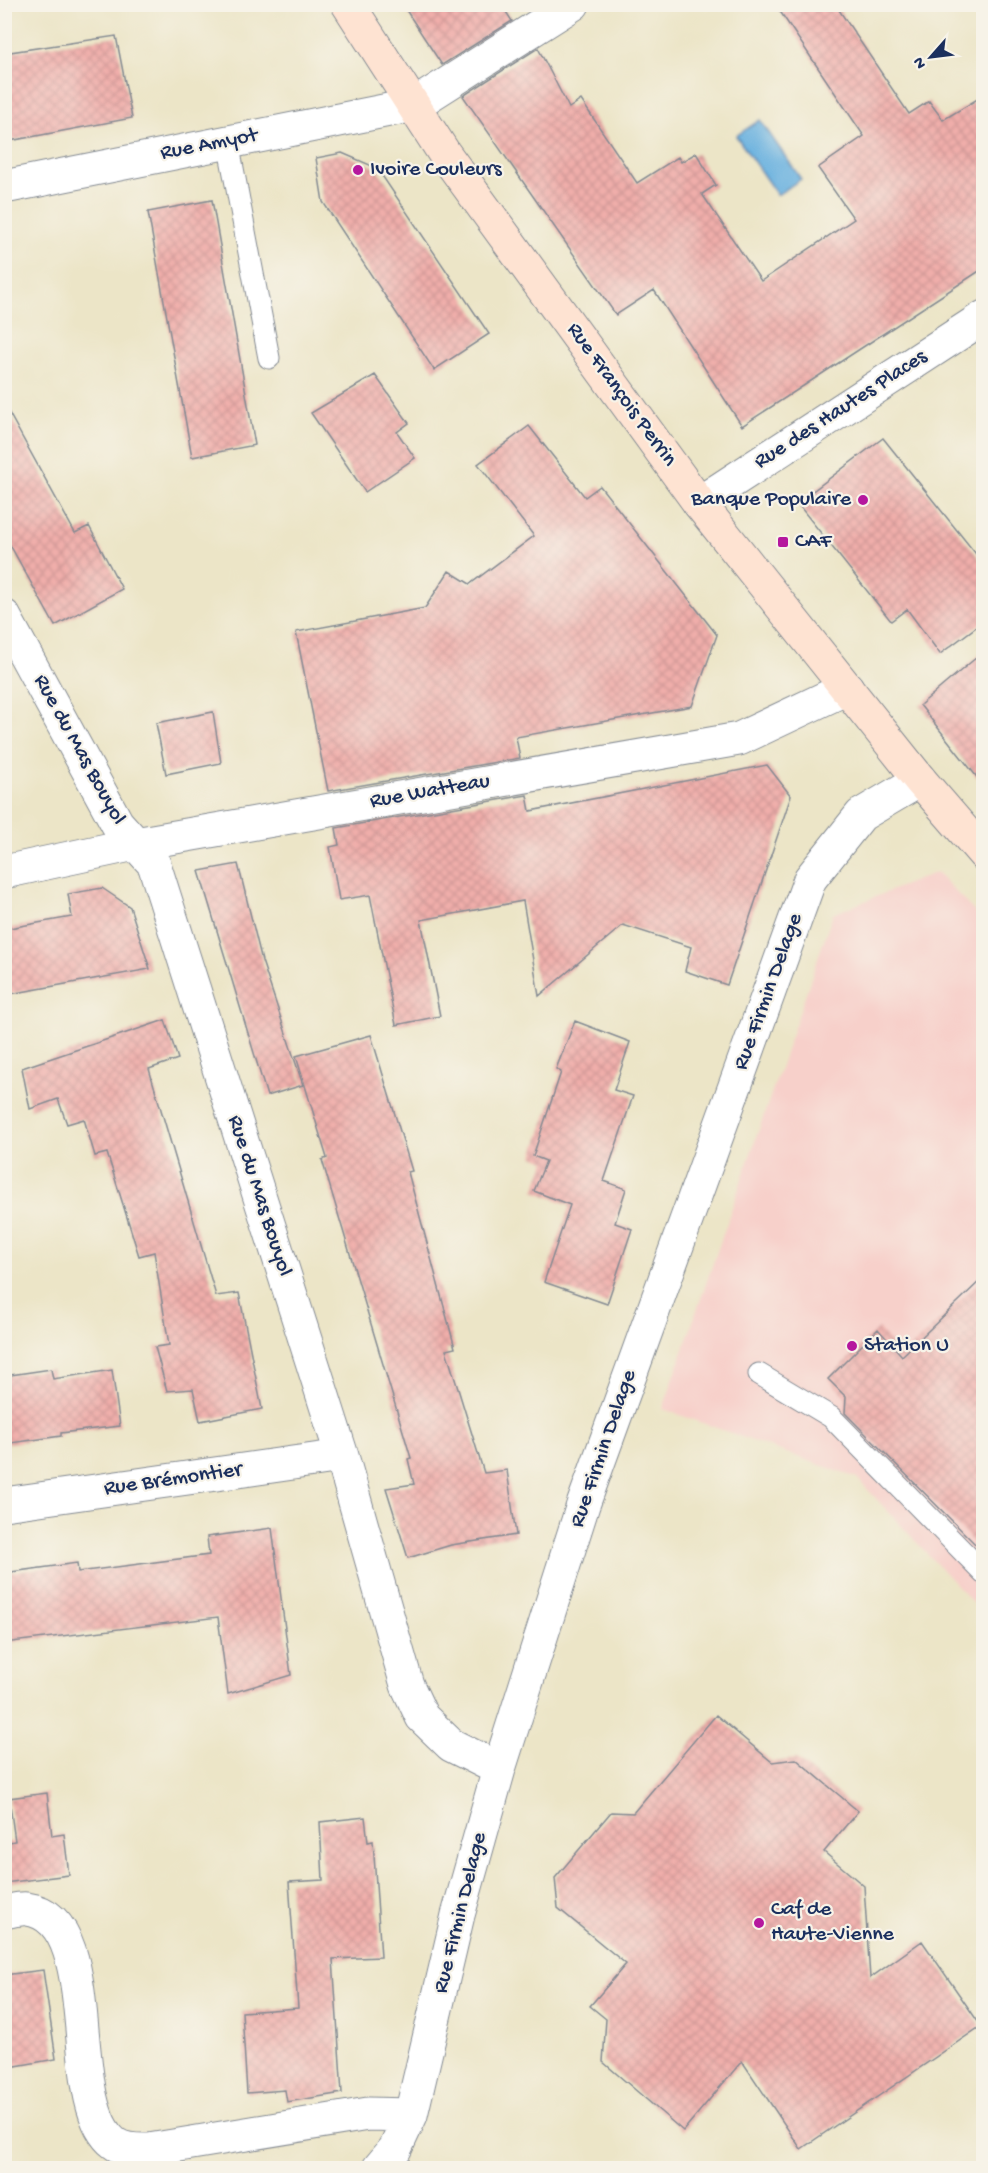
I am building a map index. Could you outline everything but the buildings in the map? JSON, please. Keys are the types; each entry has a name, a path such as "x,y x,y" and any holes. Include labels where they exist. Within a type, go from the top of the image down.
{"main road":[{"name":"Rue François Perrin","path":"348,4 444,153 699,502 920,780 984,854"}],"street":[{"path":"414,105 573,4"},
{"name":"Rue Amyot","path":"4,187 414,105"},
{"name":"Rue des Hautes Places","path":"699,502 984,316"},
{"name":"Rue du Mas Bouyol","path":"4,616 117,823 154,864 342,1456 407,1685 422,1717 452,1745 499,1769"},
{"name":"Rue Watteau","path":"4,872 135,844 739,739 847,688"},
{"name":"Rue Firmin Delage","path":"379,2169 395,2149 411,2115 458,1915 499,1769 583,1505 810,879 861,815 920,780"},
{"name":"Rue Brémontier","path":"4,1504 342,1456"},
{"path":"4,1912 26,1909 45,1915 63,1936 74,1961 92,2104 104,2133 115,2144 129,2150 149,2150 368,2114 411,2115"}],"lane":[{"path":"228,142 269,358"},
{"path":"759,1374 831,1417 984,1573"}],"shaded area":[{"path":"937,872 983,921 983,1614 857,1478 663,1409 833,914"}],"water":[{"path":"760,120 801,179 777,195 736,136"}],"place":[{"name":"Ivoire Couleurs","path":"358,170"},
{"name":"Banque Populaire","path":"863,500"},
{"name":"CAF","path":"783,542"},
{"name":"Station U","path":"852,1346"},
{"name":"Caf de Haute-Vienne","path":"759,1923"}]}
